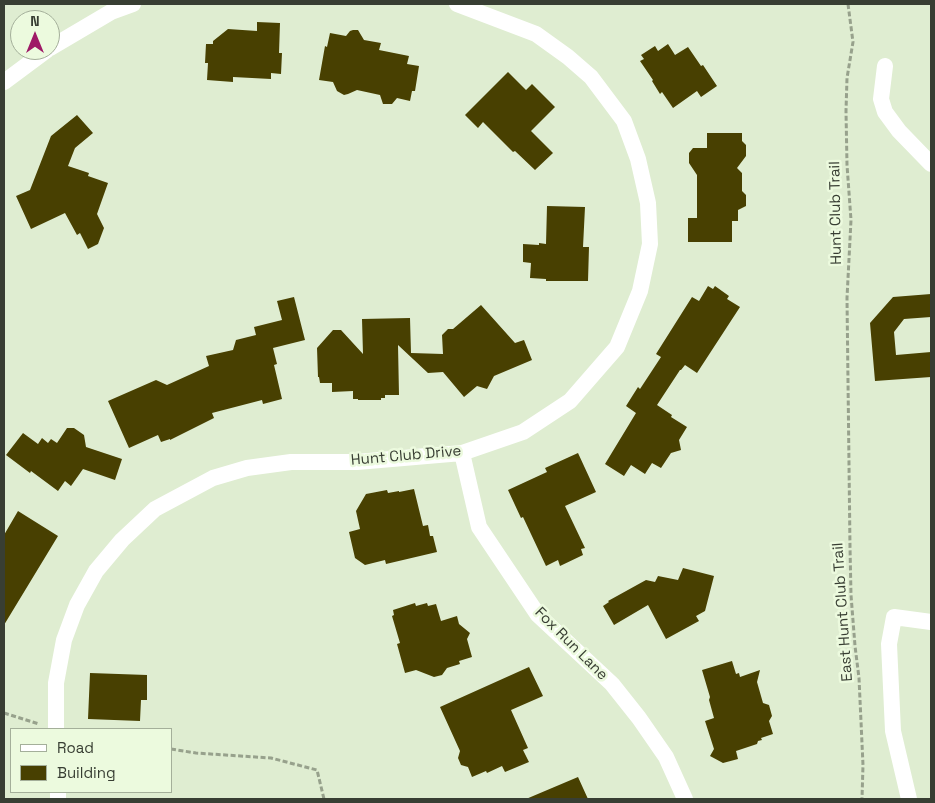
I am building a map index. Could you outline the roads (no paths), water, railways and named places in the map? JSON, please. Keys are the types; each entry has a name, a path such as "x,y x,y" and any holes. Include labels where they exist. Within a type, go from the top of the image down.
{"street":[{"path":"60,42 111,12 133,4"},
{"name":"Hunt Club Drive","path":"56,728 56,682 64,640 77,605 96,571 122,540 155,509 213,478 247,468 291,462 357,462 462,453 523,432 570,401 617,347 640,291 650,244 648,202 638,159 624,121 591,77 568,57 536,34 457,4"},
{"path":"4,82 33,60"},
{"path":"885,66 881,99 884,112 899,131 931,164"},
{"name":"Fox Run Lane","path":"462,453 479,527 538,615 612,684 639,718 666,757 685,799"},
{"path":"909,799 893,731 889,644 894,617 931,622"}]}
